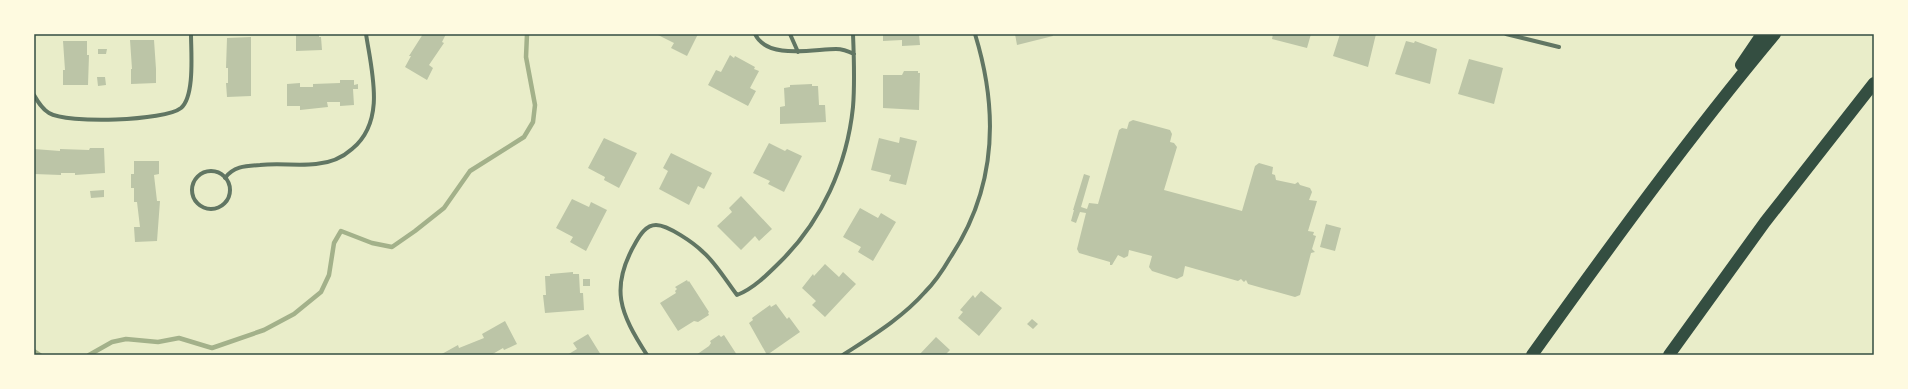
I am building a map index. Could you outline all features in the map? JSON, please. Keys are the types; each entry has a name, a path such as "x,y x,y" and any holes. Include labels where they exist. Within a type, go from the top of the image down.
{"highway":[{"path":"1693,136 1762,34"},
{"path":"1532,355 1612,244 1693,136 1775,34"},
{"path":"1669,355 1766,222 1874,82"}],"street":[{"path":"34,95 38,103 49,113 62,118 78,120 145,117 172,113 181,108 188,97 191,34"},
{"path":"225,178 230,172 247,166 315,164 328,162 347,154 358,145 370,126 373,114 372,77 366,34"},
{"path":"755,34 759,40 772,47 798,52 837,49 854,54"},
{"path":"790,34 798,52"},
{"path":"647,355 633,334 625,315 619,290 620,280 630,252 640,234 648,227 656,225 673,231 704,252 737,295 766,275 790,253 807,232 819,213 835,179 849,134 853,108 853,34"},
{"path":"843,355 902,314 925,292 938,277 957,248 972,220 980,199 986,174 990,128 986,78 974,34"},
{"path":"1506,34 1559,47"},
{"path":"212,171 219,173 225,178 229,186 229,194 226,201 213,209 197,204 193,195 193,185 197,177 204,172 212,171"}],"building":[{"path":"296,34 319,34 319,37 321,37 322,50 296,51"},
{"path":"423,34 446,34 442,42 444,43 429,65 433,68 427,80 405,67 411,56 409,56"},
{"path":"656,34 698,34 687,56 671,48 674,43"},
{"path":"883,34 919,34 920,45 902,46 902,40 883,41"},
{"path":"1015,34 1052,34 1053,36 1017,45"},
{"path":"1273,34 1311,34 1307,48 1272,39"},
{"path":"1340,34 1376,34 1368,67 1333,56"},
{"path":"251,37 251,96 227,97 227,38"},
{"path":"130,40 154,40 156,83 131,84 132,69"},
{"path":"63,41 87,41 87,55 89,55 88,85 63,85 63,70 65,70"},
{"path":"1406,41 1414,43 1415,41 1437,49 1430,84 1395,74"},
{"path":"98,49 107,49 106,54 98,54"},
{"path":"730,55 734,58 735,56 755,67 754,69 759,71 750,88 756,91 748,106 708,85 716,70 721,72"},
{"path":"1469,59 1503,68 1494,104 1458,94"},
{"path":"904,71 918,71 918,73 920,73 919,110 883,108 883,75 902,75"},
{"path":"97,77 105,77 106,85 98,86"},
{"path":"340,80 354,80 354,85 358,84 358,89 353,89 354,105 340,106 340,102 327,102 328,107 300,110 300,106 287,106 287,84 300,83 300,87 313,87 313,84 340,83"},
{"path":"812,84 812,86 818,86 819,105 825,105 826,122 780,124 780,107 785,106 784,88 790,87 790,85"},
{"path":"1133,120 1170,130 1172,134 1170,142 1174,143 1177,147 1164,190 1242,211 1255,166 1259,163 1273,167 1272,174 1275,175 1276,180 1295,184 1298,182 1300,185 1310,188 1312,192 1309,200 1317,201 1308,231 1314,232 1313,235 1316,236 1312,249 1315,252 1311,253 1300,295 1295,297 1248,284 1246,280 1244,282 1241,279 1238,281 1185,266 1183,276 1177,279 1152,271 1149,267 1152,256 1129,250 1128,256 1124,258 1118,255 1112,265 1110,265 1110,262 1079,253 1077,249 1086,213 1080,212 1076,223 1071,221 1084,174 1090,176 1081,207 1087,209 1089,203 1098,204 1119,130 1122,128 1127,129 1129,122"},
{"path":"900,137 917,141 906,185 889,181 891,175 871,170 879,138 899,143"},
{"path":"604,138 637,153 619,188 604,180 605,177 588,168"},
{"path":"769,143 785,151 787,149 802,156 784,192 768,184 770,181 753,173"},
{"path":"90,148 104,148 105,173 75,175 75,173 61,173 61,175 34,174 34,149 60,151 60,149 89,150"},
{"path":"671,153 712,173 704,189 698,186 689,205 659,189 668,171 663,168"},
{"path":"134,161 159,161 159,174 154,175 157,201 160,201 157,241 135,242 134,227 140,227 137,202 134,202 134,188 131,188 131,174 134,174"},
{"path":"104,190 104,197 91,198 90,191"},
{"path":"741,196 772,229 759,241 755,236 741,250 717,226 732,212 729,208"},
{"path":"572,199 589,207 591,202 607,210 586,251 570,242 573,237 556,228"},
{"path":"860,208 878,218 881,213 896,222 873,261 858,252 861,247 843,237"},
{"path":"1326,224 1341,228 1335,251 1320,247"},
{"path":"825,264 839,277 843,272 856,284 825,317 812,305 816,301 802,288 813,274 814,276"},
{"path":"573,272 573,274 579,274 580,293 583,293 584,310 545,313 543,295 546,295 545,276 550,276 550,274"},
{"path":"583,279 590,279 590,286 583,286"},
{"path":"687,280 709,312 709,315 698,322 694,321 678,331 660,303 676,293 675,291 677,289 675,287"},
{"path":"981,291 1002,308 979,336 958,318 963,312 960,310 973,295 975,298"},
{"path":"776,304 787,319 789,317 800,332 767,355 749,323 753,320 752,318 770,305 771,307"},
{"path":"1032,319 1038,324 1033,329 1027,324"},
{"path":"505,321 517,344 504,350 503,348 491,355 440,355 458,345 459,348 484,338 482,334"},
{"path":"588,334 601,355 567,355 577,349 573,343"},
{"path":"719,335 721,337 724,335 737,355 696,355 709,346 711,343 710,341"},
{"path":"936,337 950,350 945,355 919,355"}],"waterway":[{"path":"89,355 112,342 126,339 158,342 179,338 212,348 264,330 294,314 321,292 329,275 334,243 341,231 372,243 392,247 415,231 444,208 470,171 524,137 533,122 535,105 526,57 527,34"},
{"path":"34,351 40,355"}]}
